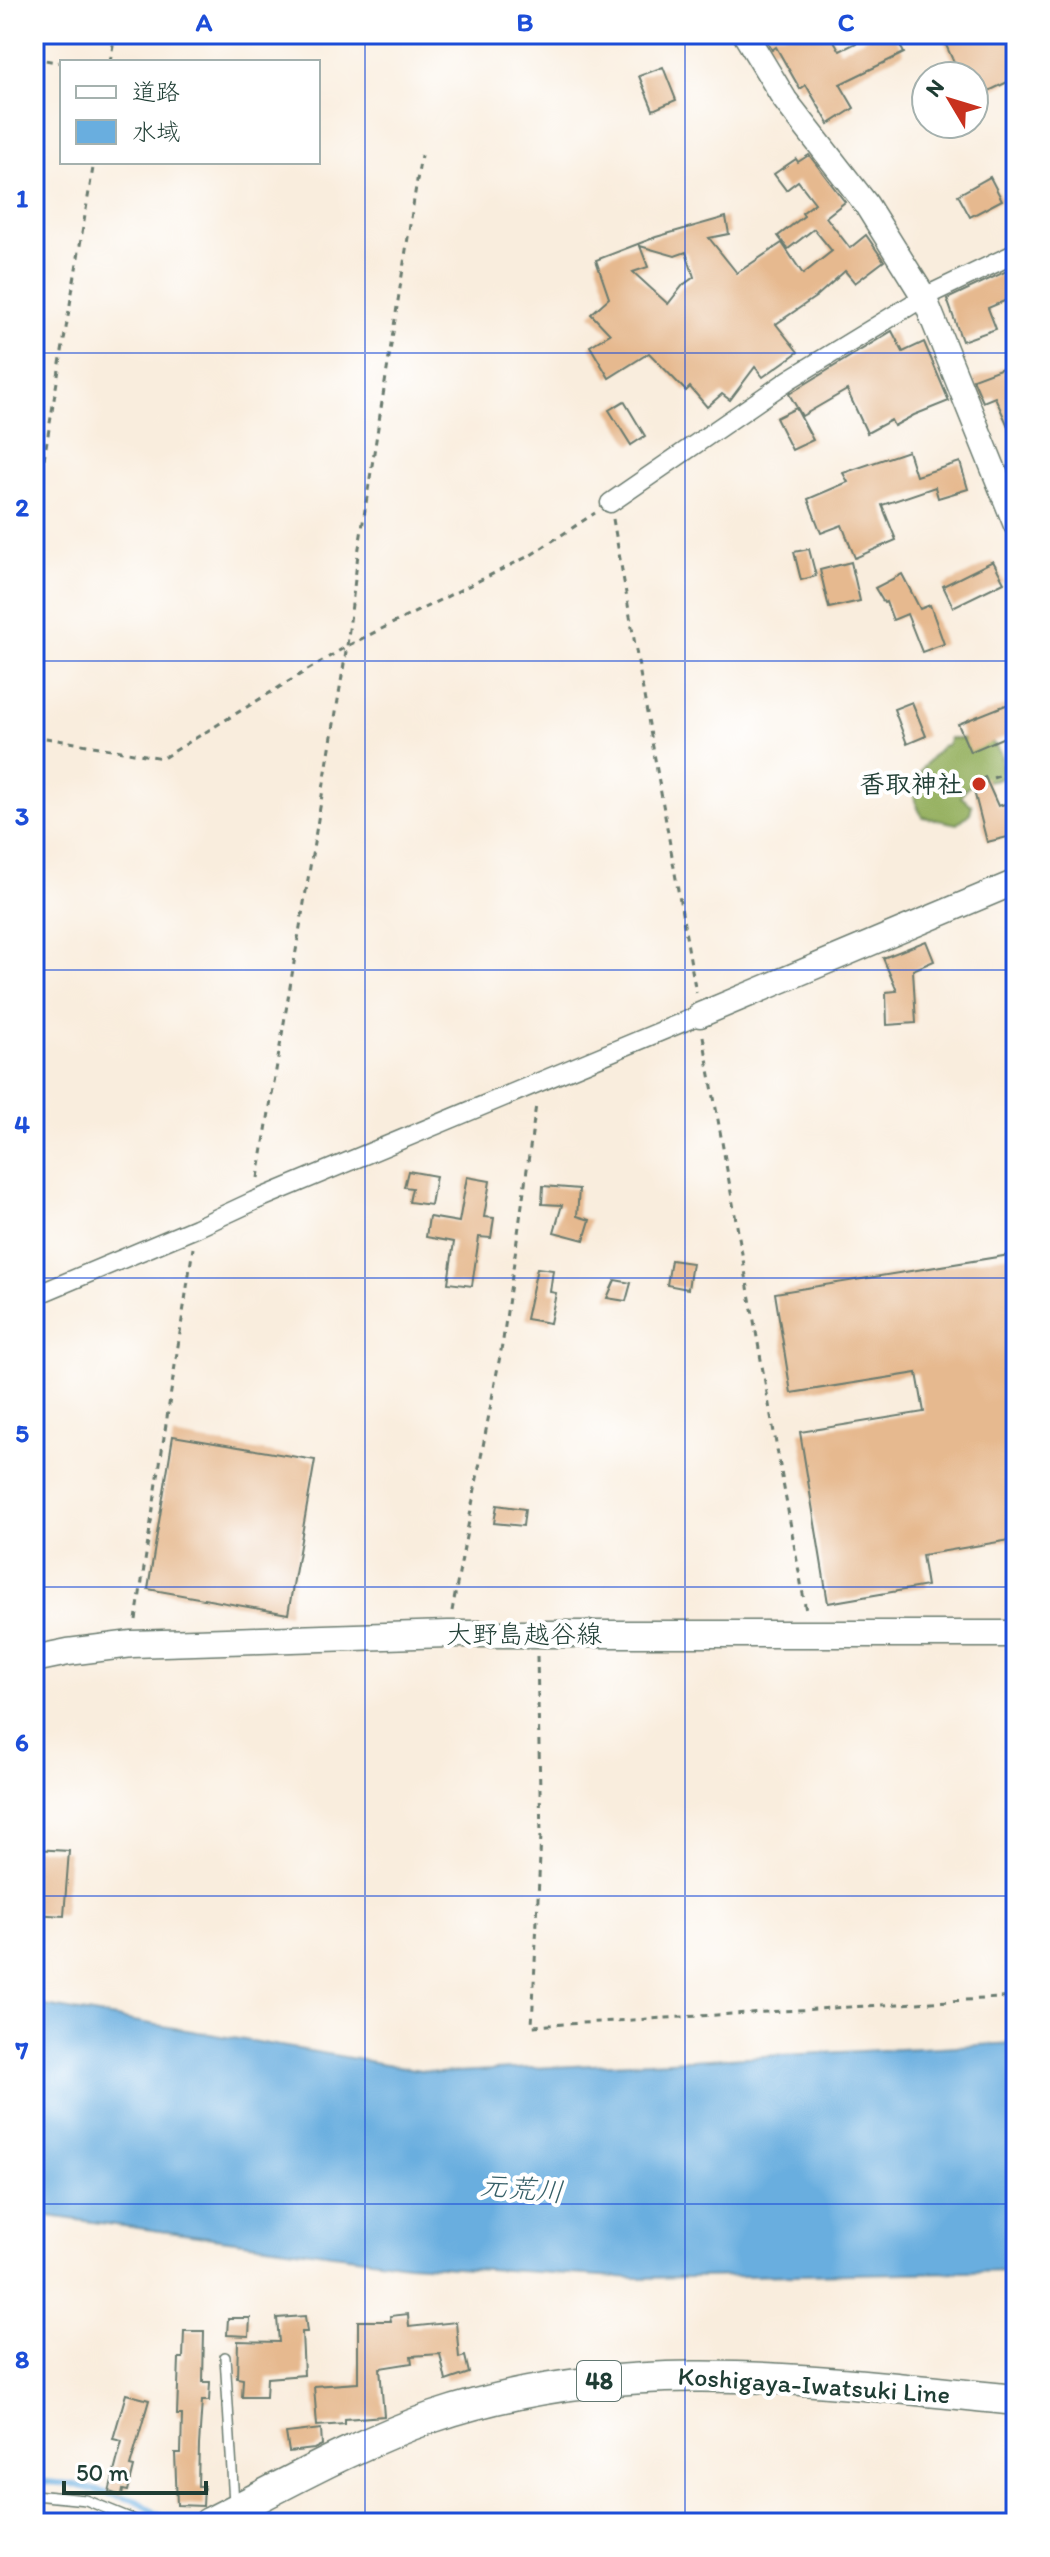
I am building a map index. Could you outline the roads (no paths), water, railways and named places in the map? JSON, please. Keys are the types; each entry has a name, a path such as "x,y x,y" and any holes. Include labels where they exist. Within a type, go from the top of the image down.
{"main road":[{"name":"大野島越谷線","path":"34,1659 132,1644 448,1634 1016,1634"},
{"name":"Koshigaya-Iwatsuki Line","path":"222,2516 373,2440 435,2416 493,2400 596,2381 656,2375 730,2375 1016,2400"}],"street":[{"path":"745,34 785,100 866,204 924,297 1016,525"},
{"path":"610,503 790,379 924,297 1016,253"},
{"path":"34,1296 1016,882"}],"lane":[{"path":"222,2516 225,2357"},
{"path":"34,2495 86,2500 142,2523"}],"water":[{"name":"元荒川","path":"34,2004 438,2073 1016,2043 1016,2271 635,2278 408,2264 34,2214"}],"waterway":[{"path":"34,2481 71,2484 138,2501 170,2523"}],"place":[{"name":"香取神社","path":"979,784"}]}
